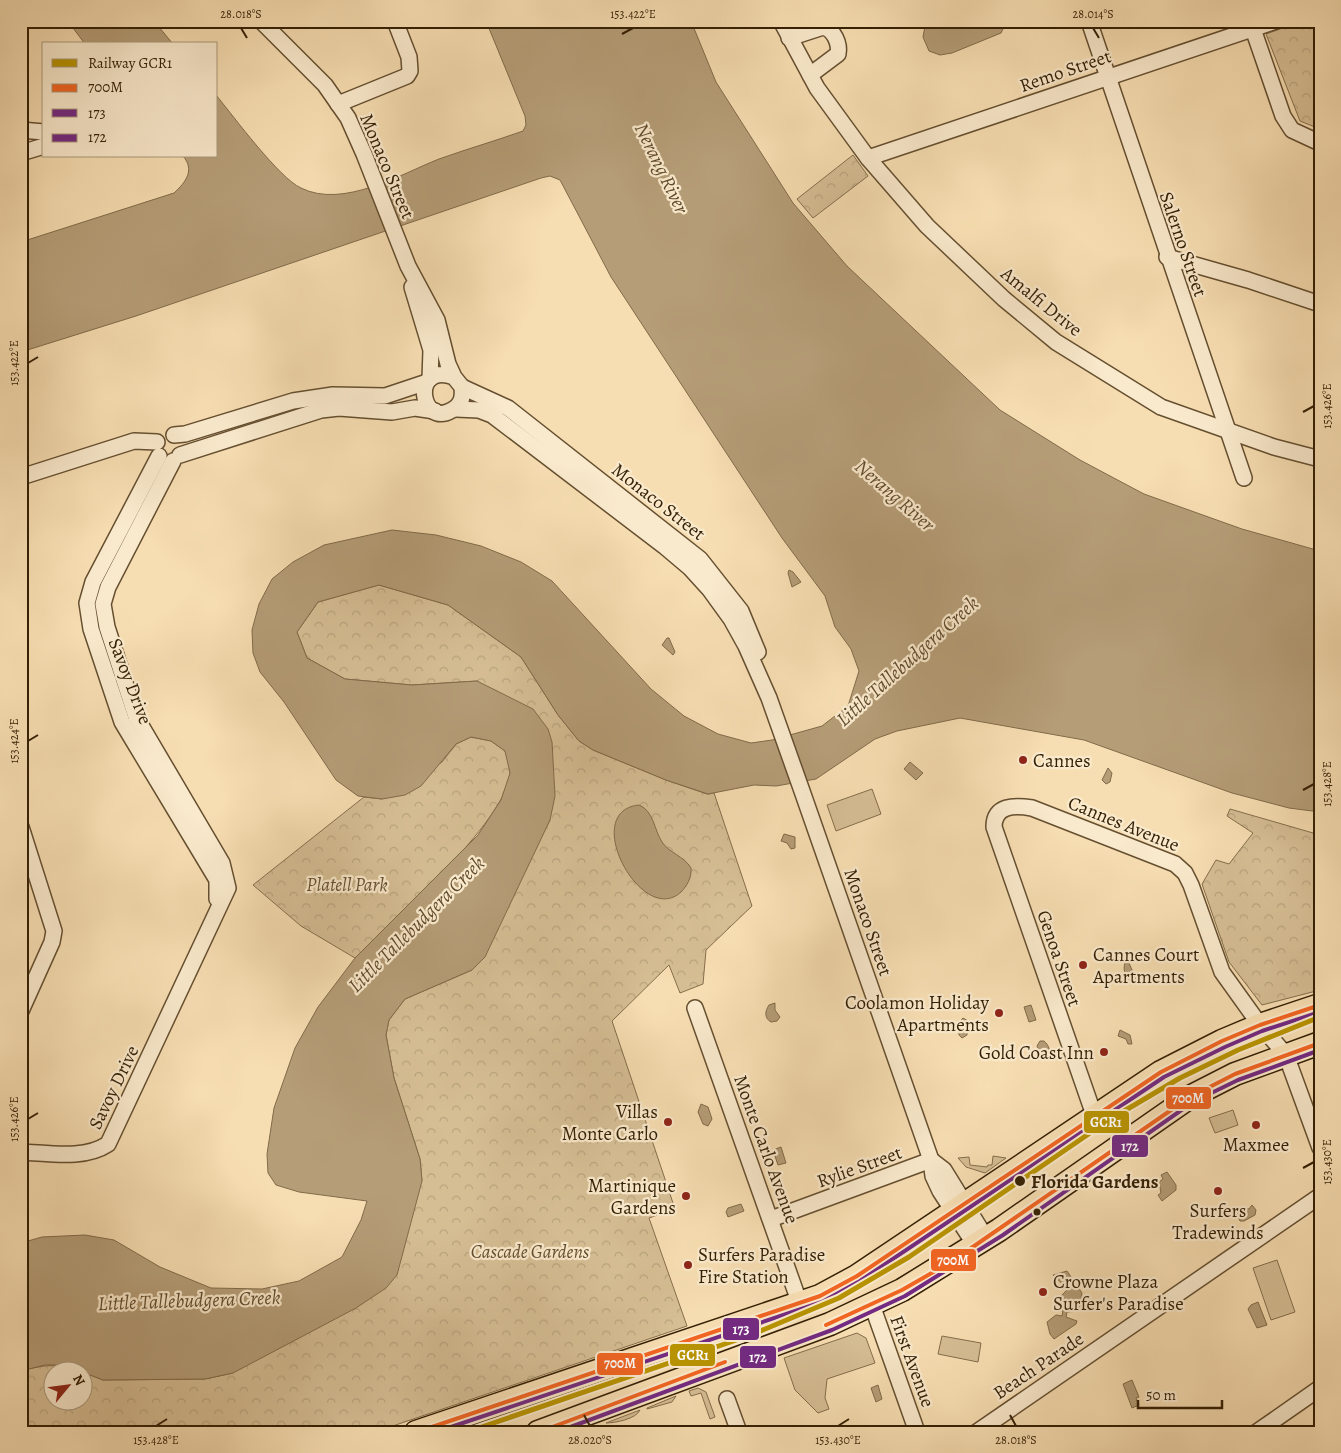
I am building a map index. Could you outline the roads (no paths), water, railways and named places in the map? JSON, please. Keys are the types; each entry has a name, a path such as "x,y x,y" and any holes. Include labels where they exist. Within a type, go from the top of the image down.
{"highway":[{"path":"416,1432 800,1304 857,1276 1094,1116 1185,1059 1260,1025 1320,1005"},
{"path":"551,1430 830,1324 902,1290 981,1242 1190,1098 1236,1074 1320,1043"}],"street":[{"name":"Monaco Street","path":"261,21 314,74 338,104 356,135 408,266 437,320 458,382 508,408 520,428"},
{"path":"338,104 406,76 410,71 408,57 395,21"},
{"name":"Amalfi Drive","path":"781,21 832,112 868,158 927,226 1004,299 1056,342 1161,407 1228,432 1320,459"},
{"name":"Salerno Street","path":"1089,21 1167,257 1244,478"},
{"name":"Remo Street","path":"868,158 1276,21"},
{"path":"789,38 823,27 829,29 835,36 839,50 837,56 810,75"},
{"path":"1253,29 1284,116 1292,130 1320,143"},
{"path":"356,135 353,119 360,96"},
{"path":"21,130 42,132"},
{"path":"21,153 42,147"},
{"path":"1167,257 1248,280 1320,304"},
{"name":"Monaco Street","path":"408,266 410,279 431,350 428,380"},
{"path":"21,477 134,441 168,454 321,410 339,408 392,412 415,408 449,412 456,409 461,402 458,382 446,374 437,374 428,380 385,396 334,395 293,401 185,434 163,436 168,454"},
{"path":"428,380 424,395 429,407 435,411"},
{"name":"Monaco Street","path":"456,409 479,410 520,428 673,535 700,559 741,611 756,644 768,698 931,1160 933,1176 959,1207 981,1242"},
{"path":"168,454 182,445 179,438 174,435"},
{"name":"Savoy Drive","path":"21,1152 81,1154 99,1150 108,1144 228,888 227,875 222,863 136,717 107,627 103,604 108,587 168,454"},
{"name":"Cannes Avenue","path":"997,812 1010,806 1032,808 1168,861 1181,869 1191,885 1222,972 1260,1025 1286,1055"},
{"name":"Genoa Street","path":"997,812 994,818 994,827 1094,1116"},
{"path":"21,827 54,931 52,942 21,1011"},
{"name":"Monte Carlo Avenue","path":"695,1008 800,1304"},
{"path":"1286,1055 1320,1148"},
{"name":"Rylie Street","path":"771,1219 931,1160"},
{"name":"Beach Parade","path":"977,1432 1320,1196"},
{"name":"First Avenue","path":"872,1305 918,1432"},
{"path":"1257,1432 1320,1388"},
{"path":"727,1399 739,1432"}],"water":[{"path":"60,21 154,21 171,42 84,42 73,28"},
{"path":"486,21 691,21 716,82 793,203 847,266 1000,410 1080,460 1144,494 1242,529 1320,551 1320,812 1289,808 1232,793 1084,740 960,718 897,731 875,739 816,779 776,786 754,785 708,794 666,780 593,750 579,741 558,715 521,657 448,605 379,585 318,602 297,632 307,658 345,679 412,685 477,681 533,709 548,729 552,742 555,796 550,820 485,957 472,970 405,999 389,1020 386,1035 394,1078 420,1159 422,1181 397,1275 386,1288 356,1308 233,1373 205,1379 103,1380 92,1376 92,1360 42,1360 42,1366 21,1371 21,1243 42,1237 85,1235 114,1240 160,1267 211,1288 262,1289 299,1281 342,1257 361,1220 367,1201 299,1192 276,1185 268,1173 267,1154 274,1108 295,1048 318,1007 355,958 478,835 501,800 510,773 505,751 491,741 471,737 456,744 421,786 405,795 382,799 358,796 336,780 284,702 260,672 253,653 252,630 259,604 272,579 293,562 324,545 392,530 436,535 481,546 521,562 552,581 651,689 684,716 718,734 751,743 772,740 822,726 848,706 859,671 851,649 835,627 825,596 782,538 611,277 560,180 550,176 541,178 136,316 21,352 21,242 174,193 188,176 189,171 185,158 218,158 218,97 257,146 281,172 301,188 317,193 335,194 372,187 439,159 523,131 526,125 525,116"},
{"path":"926,21 1007,21 1001,33 952,53 940,55 929,51 923,37"},
{"path":"789,570 801,582 792,587 788,573"},
{"path":"669,638 675,652 673,655 662,645"},
{"path":"910,762 923,773 916,780 904,769"},
{"path":"1108,768 1112,773 1110,782 1106,784 1102,780"},
{"path":"639,805 651,816 659,837 665,846 684,860 691,868 690,878 683,890 666,899 650,894 635,882 623,864 616,845 615,826 622,812"},
{"path":"784,834 795,837 795,848 791,849 787,843 781,841"},
{"path":"1125,963 1129,963 1132,970 1140,976 1138,983 1134,984 1127,977 1124,969"},
{"path":"775,1003 775,1010 780,1017 777,1021 771,1022 766,1016 766,1012 769,1005"},
{"path":"1031,1005 1036,1020 1029,1022 1024,1007"},
{"path":"963,1018 968,1021 967,1035 962,1038 959,1035 959,1022"},
{"path":"1120,1030 1130,1035 1132,1044 1128,1044 1126,1039 1118,1036"},
{"path":"1040,1041 1044,1041 1050,1051 1047,1058 1042,1057 1037,1046"},
{"path":"701,1104 708,1107 712,1119 708,1126 703,1124 698,1112"},
{"path":"781,1147 786,1163 778,1165 773,1150"},
{"path":"1167,1172 1176,1185 1176,1190 1162,1201 1158,1195 1161,1193 1159,1182 1163,1179 1161,1175"},
{"path":"741,1204 744,1211 728,1217 726,1212 728,1208"},
{"path":"1252,1205 1256,1210 1255,1215 1240,1221 1237,1214 1241,1208 1249,1209"},
{"path":"1067,1271 1082,1293 1079,1311 1067,1312 1066,1317 1077,1321 1076,1324 1054,1339 1050,1334 1047,1322 1056,1315 1062,1316 1063,1311 1059,1310 1062,1295 1068,1289 1053,1275"},
{"path":"1258,1302 1267,1325 1257,1328 1248,1309 1251,1305"},
{"path":"1132,1380 1139,1397 1136,1398 1139,1405 1132,1408 1123,1384"},
{"path":"878,1385 882,1399 876,1402 871,1388"}],"rail line":[{"name":"GCR1","path":"467,1432 751,1335 839,1298 909,1257 1109,1120 1180,1078 1238,1050 1320,1017"}],"place":[{"name":"Cannes","path":"1023,760"},
{"name":"Cannes Court Apartments","path":"1083,965"},
{"name":"Coolamon Holiday Apartments","path":"999,1013"},
{"name":"Gold Coast Inn","path":"1104,1052"},
{"name":"Villas Monte Carlo","path":"668,1122"},
{"name":"Maxmee","path":"1256,1125"},
{"name":"Florida Gardens","path":"1020,1181"},
{"name":"Surfers Tradewinds","path":"1218,1191"},
{"name":"Martinique Gardens","path":"686,1196"},
{"name":"Surfers Paradise Fire Station","path":"688,1265"},
{"name":"Crowne Plaza Surfer's Paradise","path":"1043,1292"}],"water label":[{"name":"Nerang River","path":"662,168"},
{"name":"Nerang River","path":"895,495"},
{"name":"Little Tallebudgera Creek","path":"907,661"},
{"name":"Little Tallebudgera Creek","path":"416,924"},
{"name":"Little Tallebudgera Creek","path":"189,1300"}],"park label":[{"name":"Platell Park","path":"347,884"},
{"name":"Cascade Gardens","path":"530,1251"}]}
